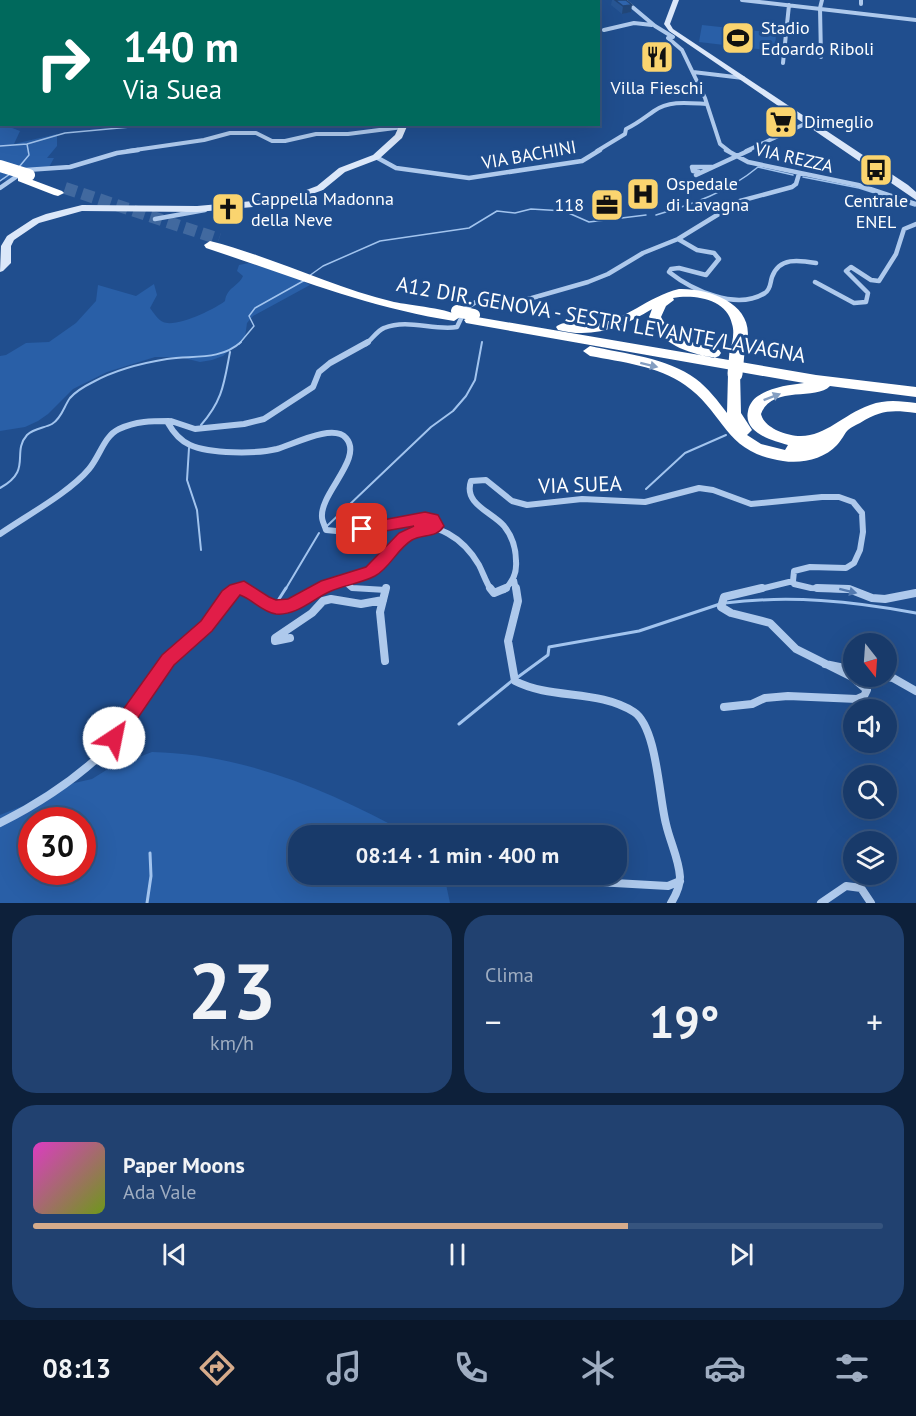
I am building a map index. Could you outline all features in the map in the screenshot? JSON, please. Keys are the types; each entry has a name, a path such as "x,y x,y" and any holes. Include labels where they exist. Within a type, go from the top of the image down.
{"highway":[{"path":"0,166 62,190"},
{"path":"0,172 25,177"},
{"name":"A12 DIR. GENOVA - SESTRI LEVANTE/LAVAGNA","path":"215,242 250,253 336,288 452,316 696,360 882,388"},
{"path":"472,319 578,329 604,327 631,317 669,296 687,293 706,295 731,308 737,317 740,326 734,414 746,431 760,440 786,449 804,447 873,409 891,405 916,408"},
{"path":"706,295 672,297 661,304 655,317 657,324 670,338 692,348 820,374"},
{"path":"472,319 661,368 683,377 707,397 738,435 754,446 773,453 795,456 814,453 829,445 843,426"},
{"path":"509,321 820,374 916,385"},
{"path":"816,440 783,440 767,433 758,424 754,414 757,405 764,399 777,394 815,386 882,388 916,392"}],"street":[{"path":"278,0 284,0"},
{"path":"617,1 624,0"},
{"name":"VIA REZZA","path":"624,0 671,37 668,38 682,50 693,71 720,144 736,156 748,162 858,185 916,204"},
{"path":"676,0 668,27 905,187 916,197"},
{"path":"742,0 916,20"},
{"path":"821,57 820,8 822,0"},
{"path":"783,63 789,5"},
{"path":"604,30 644,22 656,26 668,24"},
{"path":"671,37 680,35"},
{"path":"693,71 740,76"},
{"name":"VIA BACHINI","path":"376,157 396,168 469,178 568,164 582,161 596,154 625,134 626,129 640,123 656,109 681,102 706,104"},
{"path":"713,167 691,168 698,174 713,167 736,156 809,122"},
{"path":"0,269 6,263 6,246 10,238 36,221 49,216 82,208 197,209 264,203 312,192 342,170 376,157 399,136 404,126"},
{"path":"0,188 26,170 70,167 117,153 163,147 230,133 256,133 272,141 285,141 316,134 348,134 404,126"},
{"path":"0,534 69,486 89,469 110,435 119,429 143,421 169,421 195,429 244,424 264,419 313,387 319,372 330,363 363,347 383,328 419,324 451,329 457,327 469,306 482,299 525,300 588,282 608,274 643,253 678,239 740,201 792,187 796,184 799,174"},
{"path":"155,219 201,212 217,206"},
{"path":"815,282 854,303 866,302 868,293 848,276 846,271 851,267 857,268 866,278 879,281 883,271 896,254 903,229 915,226"},
{"path":"678,239 697,250 714,253 719,259 706,275 676,268 671,268 669,272 690,288 723,297 752,298 764,295 770,290 773,274 781,265 796,259 816,263"},
{"path":"169,421 168,425 192,446 254,453 283,447 322,434 335,433 344,436 348,441 348,460 324,502 321,522 326,530 347,532 425,518 435,522 435,528"},
{"name":"VIA SUEA","path":"514,580 515,561 512,540 506,529 470,495 468,488 471,481 481,477 487,478 508,500 533,505 605,499 640,502 699,488 715,490 750,504 765,505 823,496 841,496 856,505 862,517 863,529 859,552 854,563 841,569 804,566 794,571 794,584 801,587 849,590 879,598 916,593"},
{"path":"0,823 42,801 76,779 94,762 107,749 168,660 207,626 228,596 235,590 244,588 263,602 276,607 290,605 326,586 371,571 404,537 418,531 435,528 457,539 468,550 494,593 506,590 514,580"},
{"path":"514,580 518,601 507,641 515,681 527,689 602,698 628,708 640,717 647,734 667,831 678,863 680,881 671,903"},
{"path":"344,581 352,588 386,588 380,617 385,661"},
{"name":"VIA SUEA","path":"724,707 752,704 765,698 788,696 857,699 864,696 867,690 854,678 822,664 793,647 766,621 729,613 721,607 724,597 793,581"},
{"path":"290,639 275,641 275,638 312,613 323,601 331,599 361,604 383,600"},
{"name":"VIA SUEA","path":"822,664 843,666"},
{"path":"897,680 916,691"},
{"path":"627,884 668,886 680,881"},
{"path":"821,903 846,886 861,888 871,903"}],"shaded area":[{"name":"Stadio Edoardo Riboli","path":"702,25 776,33 775,51 699,42"},
{"path":"0,126 20,131 14,144 57,134 57,146 47,158 54,158 49,167 35,168 8,181 0,179"},
{"path":"249,263 300,279 310,285 253,316 247,323 245,337 223,356 200,362 180,357 155,357 107,372 73,389 38,421 25,427 0,431 0,356 26,343 49,342 76,323 96,301 98,285 136,296 154,284 157,295 150,308 163,322 177,322 204,313 225,301 230,290 243,276 237,271 239,265"},
{"path":"152,752 186,754 220,760 286,778 318,790 391,825 288,825 288,885 446,885 450,903 0,903 0,815 18,808 18,885 96,885 96,807 20,807 52,788 92,779 108,769"}],"building":[{"path":"615,0 626,0 632,5 623,6"}],"waterway":[{"path":"27,144 65,133 141,126"},
{"path":"0,146 27,144"},
{"path":"19,167 29,155 27,144"},
{"path":"656,215 710,196 735,184 758,167 793,175"},
{"path":"0,181 10,174"},
{"path":"803,177 859,188 915,206"},
{"path":"309,276 323,266 380,241 469,228 497,211 515,213 531,209 564,211 589,222 646,215"},
{"path":"240,343 254,326 249,316 255,308 305,280"},
{"path":"327,526 431,427 453,411 466,396 475,380 482,342"},
{"path":"0,488 16,475 21,448 27,435 55,421 70,398 84,387 129,367 167,359 215,355 240,343"},
{"path":"201,425 218,399 230,352"},
{"path":"646,489 685,453 726,435"},
{"path":"189,448 187,480 197,510 201,550"},
{"path":"285,590 319,533"},
{"path":"279,599 286,588"},
{"path":"725,603 821,600 916,613"},
{"path":"518,677 548,655 549,647 639,631 720,604"},
{"path":"459,724 513,680"},
{"path":"147,903 151,876 150,853"}],"tunnel":[{"path":"65,188 219,239"}],"place":[{"name":"Stadio Edoardo Riboli","path":"738,38"},
{"name":"Villa Fieschi","path":"657,57"},
{"name":"Dimeglio","path":"781,122"},
{"name":"Centrale ENEL","path":"876,170"},
{"name":"Ospedale di Lavagna","path":"643,194"},
{"name":"118","path":"607,205"},
{"name":"Cappella Madonna della Neve","path":"228,209"}],"route":[{"path":"114,738 168,660 207,626 228,596 235,590 244,588 263,602 276,607 290,605 326,586 354,579 371,571 404,537 418,531 433,529 436,526 433,519 425,518 402,520 362,529"}]}
